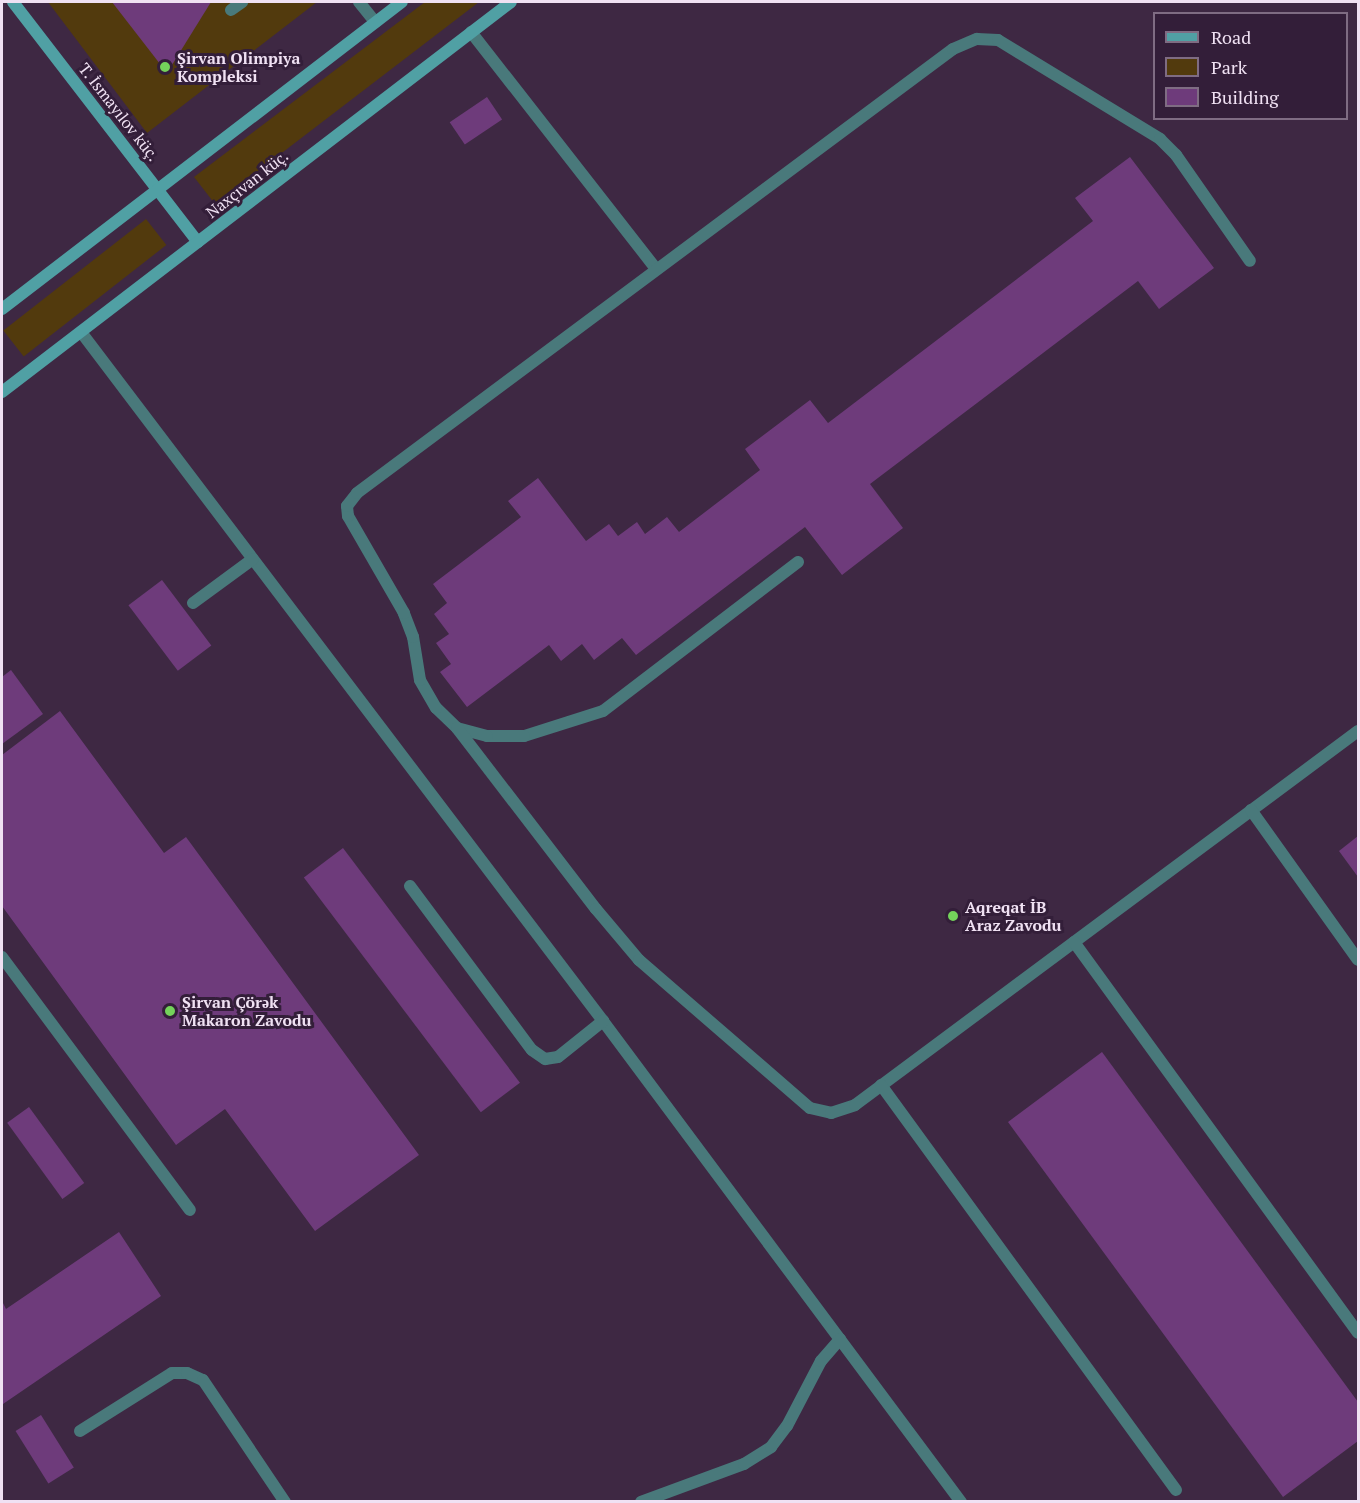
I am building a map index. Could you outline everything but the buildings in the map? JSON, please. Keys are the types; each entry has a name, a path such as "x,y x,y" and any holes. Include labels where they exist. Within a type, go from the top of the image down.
{"street":[{"name":"T. İsmayılov küç.","path":"13,2 198,242"},
{"path":"2,309 402,2"},
{"name":"Naxçıvan küç.","path":"2,392 511,2"}],"lane":[{"path":"231,10 242,2"},
{"path":"359,2 375,22"},
{"path":"471,32 657,268"},
{"path":"1250,261 1176,156 1160,139 998,40 977,39 953,49 357,493 347,506 348,516 405,613 413,637 420,680 436,708 457,728 596,909 639,960 810,1108 831,1113 855,1105 1359,731"},
{"path":"81,332 603,1021 962,1502"},
{"path":"193,603 253,559"},
{"path":"457,728 488,736 524,736 603,711 798,562"},
{"path":"1251,810 1359,960"},
{"path":"410,886 532,1050 545,1059 558,1057 603,1021"},
{"path":"1074,942 1359,1333"},
{"path":"2,957 190,1210"},
{"path":"881,1085 1176,1490"},
{"path":"641,1502 744,1464 771,1447 787,1426 821,1361 840,1339"},
{"path":"80,1431 172,1372 187,1373 203,1380 285,1502"}],"green space":[{"name":"Şirvan Olimpiya Kompleksi","path":"48,2 317,2 147,133"},
{"path":"425,2 479,2 215,204 194,177"},
{"path":"146,219 166,245 24,356 3,330"}],"place":[{"name":"Şirvan Olimpiya Kompleksi","path":"165,67"},
{"name":"Aqreqat İB Araz Zavodu","path":"953,916"},
{"name":"Şirvan Çörək Makaron Zavodu","path":"170,1011"}]}
